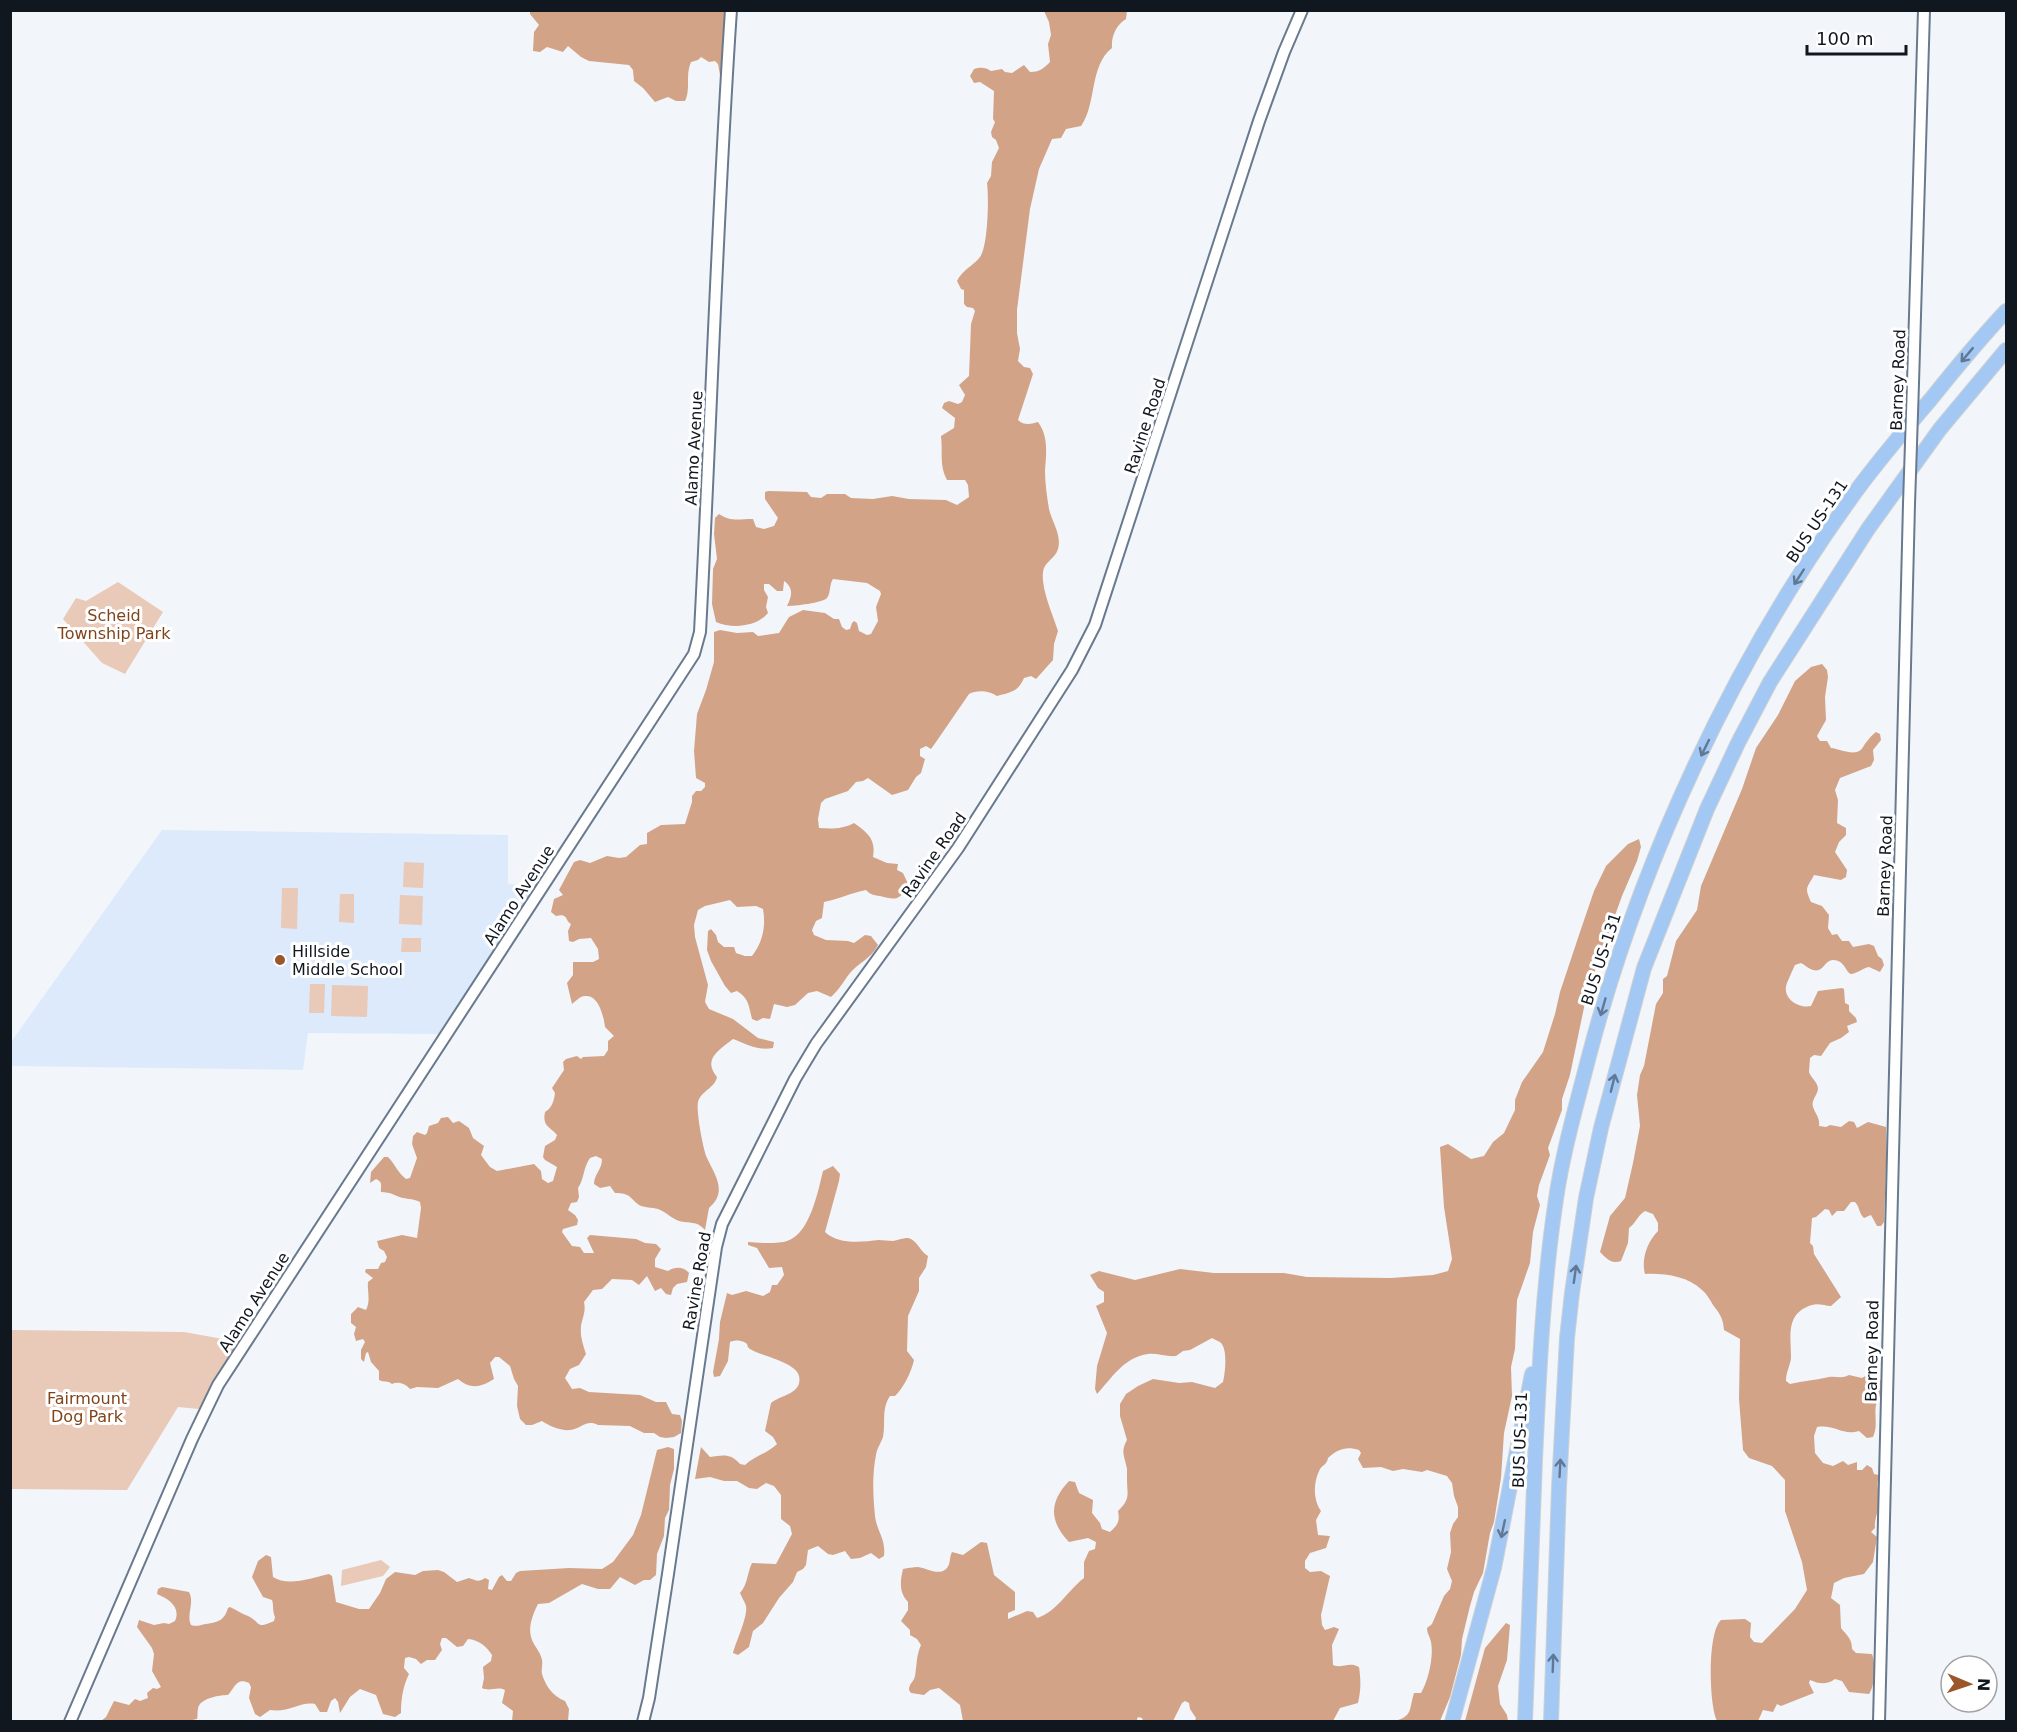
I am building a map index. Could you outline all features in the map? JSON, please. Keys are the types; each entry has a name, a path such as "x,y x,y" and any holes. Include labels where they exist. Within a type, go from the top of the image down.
{"highway":[{"name":"BUS US-131","path":"1525,1722 1541,1328 1556,1197 1576,1105 1616,961 1644,882 1677,806 1745,668 1790,591 1838,516 1883,456 1983,336 2007,312"},
{"path":"1551,1722 1559,1487 1567,1338 1572,1293 1586,1198 1601,1128 1644,968 1707,808 1770,682 1875,519 1940,429 2007,350"},
{"path":"1452,1722 1494,1568 1541,1328"}],"street":[{"name":"Alamo Avenue","path":"70,1722 218,1385 694,654 700,632 731,10"},
{"name":"Ravine Road","path":"643,1722 668,1574 716,1247 722,1224 795,1079 816,1044 958,848 1072,670 1095,625 1259,121 1302,10"},
{"name":"Barney Road","path":"1878,1722 1924,10"}],"shaded area":[{"path":"530,11 725,11 722,73 720,75 718,64 715,61 709,62 701,57 691,62 685,101 676,101 668,97 655,102 634,81 633,70 629,65 589,61 568,46 563,52 547,47 540,52 533,51 534,32 539,25"},
{"path":"1044,11 1127,11 1126,19 1115,32 1112,48 1105,56 1096,75 1089,107 1081,126 1066,129 1061,138 1052,139 1039,169 1030,209 1017,310 1020,349 1018,361 1024,367 1030,368 1033,374 1018,420 1025,424 1038,422 1042,428 1046,446 1045,476 1049,509 1059,539 1057,552 1045,566 1043,572 1046,594 1058,631 1053,660 1036,679 1031,676 1024,678 1017,689 1010,692 997,696 983,691 969,694 931,749 926,746 920,749 920,756 925,759 921,773 908,790 892,795 868,778 856,782 848,791 825,799 821,803 819,828 837,828 854,823 870,837 874,851 873,857 887,863 898,864 897,870 903,873 909,886 896,898 874,895 866,890 824,902 822,918 816,921 812,930 814,935 826,940 854,943 865,935 871,936 878,945 872,954 850,973 831,997 817,991 808,993 795,1005 787,1007 774,1004 770,1019 763,1018 757,1021 752,1019 746,1000 737,991 731,993 711,961 707,950 708,931 711,929 718,942 724,947 734,947 736,953 752,956 763,934 763,909 756,906 737,907 730,900 698,910 694,925 695,937 708,985 705,1002 709,1009 733,1019 758,1038 774,1042 773,1048 762,1049 733,1039 717,1052 712,1061 711,1066 717,1077 716,1081 700,1098 698,1113 705,1153 719,1190 715,1202 709,1208 705,1230 696,1224 676,1220 658,1209 641,1206 627,1195 615,1193 610,1186 600,1188 594,1184 602,1159 596,1156 590,1158 578,1188 577,1202 571,1203 568,1210 578,1220 577,1225 563,1229 562,1232 572,1246 580,1247 584,1253 594,1253 587,1238 590,1235 636,1239 656,1244 661,1249 655,1259 655,1267 668,1271 682,1268 689,1273 687,1282 677,1284 671,1295 666,1294 661,1288 655,1291 647,1276 639,1285 632,1280 612,1279 602,1289 593,1290 584,1302 581,1326 581,1337 586,1354 579,1365 570,1369 565,1378 572,1389 640,1395 656,1402 666,1402 672,1414 680,1415 681,1433 666,1438 654,1433 644,1433 630,1426 590,1423 566,1430 555,1428 542,1421 526,1425 520,1419 517,1406 518,1386 510,1366 499,1357 495,1357 490,1363 494,1379 485,1384 472,1386 458,1379 438,1388 410,1389 402,1384 381,1381 379,1371 371,1362 368,1352 364,1362 361,1359 361,1350 365,1342 363,1339 356,1341 354,1334 356,1327 351,1323 351,1314 358,1307 366,1310 369,1299 368,1282 373,1278 365,1272 366,1269 378,1269 387,1257 379,1248 377,1241 402,1235 417,1238 421,1208 418,1201 381,1192 381,1183 378,1180 370,1183 371,1172 384,1157 388,1157 403,1177 410,1178 417,1158 412,1144 413,1136 417,1132 425,1135 429,1126 438,1123 441,1118 448,1117 453,1123 459,1121 469,1128 473,1138 484,1146 481,1155 490,1167 497,1171 534,1164 541,1171 542,1179 548,1183 553,1181 557,1167 543,1157 545,1146 555,1140 557,1135 545,1121 545,1112 554,1099 555,1093 552,1088 564,1070 563,1062 566,1059 577,1056 581,1059 604,1056 608,1050 608,1041 614,1036 605,1027 600,1007 594,999 590,996 583,996 572,1004 567,983 573,975 573,962 593,962 599,959 598,949 591,938 569,941 568,931 571,924 565,916 556,916 551,912 554,899 563,895 559,890 574,862 580,860 590,863 607,856 626,857 640,845 647,844 647,833 661,825 685,824 692,796 696,791 701,791 705,787 705,783 696,778 694,751 697,714 714,662 714,632 720,630 737,633 753,632 758,636 779,633 789,617 803,610 825,613 834,619 839,619 846,630 850,629 854,621 859,631 867,635 871,634 878,621 876,607 880,591 867,583 833,579 828,596 824,600 791,606 787,606 791,589 784,581 783,591 777,591 769,584 764,584 768,597 766,607 768,613 763,618 751,624 737,626 716,622 712,604 713,569 717,559 715,518 719,514 731,519 753,519 756,527 764,529 774,526 778,518 765,499 765,492 768,491 807,492 811,497 821,498 827,494 845,494 851,498 873,499 892,496 946,500 957,505 969,497 965,480 947,480 945,474 942,464 941,436 954,428 955,418 942,408 944,403 949,401 958,404 962,402 965,395 959,385 969,376 971,324 975,311 964,304 964,290 957,281 983,251 987,222 987,183 991,176 992,162 999,148 991,132 995,122 993,119 994,91 980,82 974,83 970,76 974,69 979,68 991,71 1002,69 1012,73 1024,65 1030,72 1045,67 1050,62 1048,44 1051,35"},
{"path":"1822,664 1827,670 1828,677 1825,697 1826,720 1817,736 1820,741 1827,741 1831,748 1857,752 1876,732 1880,734 1881,740 1873,750 1874,760 1871,766 1840,778 1835,790 1838,800 1837,823 1846,828 1846,835 1839,842 1835,852 1847,870 1846,877 1841,880 1814,875 1807,888 1808,893 1811,902 1822,906 1829,915 1828,928 1832,935 1837,934 1842,941 1849,941 1853,947 1869,944 1874,946 1884,965 1880,972 1869,967 1851,974 1843,964 1833,960 1820,970 1812,969 1801,963 1795,965 1786,988 1789,998 1801,1006 1811,1006 1818,991 1844,989 1845,1003 1849,1005 1849,1011 1857,1022 1847,1026 1849,1032 1830,1043 1821,1056 1814,1055 1810,1058 1809,1072 1818,1089 1813,1107 1819,1126 1841,1127 1849,1121 1854,1122 1857,1128 1868,1122 1886,1127 1884,1222 1881,1226 1877,1226 1871,1215 1864,1218 1855,1202 1851,1202 1844,1211 1837,1211 1832,1216 1829,1210 1825,1209 1812,1218 1810,1243 1814,1254 1841,1297 1831,1306 1814,1304 1803,1309 1793,1319 1791,1358 1786,1381 1790,1384 1849,1375 1862,1378 1872,1372 1876,1381 1881,1380 1881,1395 1875,1410 1876,1426 1873,1437 1867,1438 1859,1431 1848,1432 1829,1427 1817,1427 1814,1436 1815,1453 1823,1463 1833,1466 1843,1461 1848,1465 1857,1462 1857,1470 1862,1470 1867,1465 1872,1468 1874,1474 1879,1475 1879,1505 1875,1528 1871,1532 1877,1537 1873,1562 1864,1574 1844,1578 1834,1583 1831,1598 1840,1605 1841,1628 1850,1640 1852,1649 1856,1653 1872,1654 1873,1686 1869,1694 1849,1692 1842,1681 1835,1679 1823,1683 1810,1680 1809,1683 1814,1693 1781,1706 1777,1704 1773,1712 1763,1710 1758,1721 1717,1721 1711,1685 1711,1653 1716,1627 1721,1620 1745,1619 1751,1623 1750,1637 1754,1642 1762,1643 1795,1609 1807,1590 1802,1562 1785,1511 1785,1480 1772,1466 1749,1458 1743,1450 1739,1399 1740,1339 1724,1330 1719,1314 1705,1293 1696,1285 1675,1276 1645,1274 1646,1251 1658,1231 1658,1223 1653,1214 1645,1211 1629,1228 1628,1243 1621,1261 1607,1259 1600,1252 1610,1216 1625,1198 1640,1126 1637,1095 1640,1075 1644,1066 1656,1004 1663,993 1663,979 1667,976 1676,941 1697,910 1701,886 1742,789 1756,748 1778,715 1795,681 1811,667"},
{"name":"Hillside Middle School","path":"162,830 508,835 508,884 538,887 442,1034 308,1033 303,1070 11,1066 11,1042"},
{"path":"1639,839 1641,847 1637,861 1587,993 1570,1075 1562,1099 1562,1110 1548,1148 1550,1155 1539,1185 1537,1196 1540,1205 1533,1232 1530,1263 1517,1300 1515,1349 1511,1367 1512,1396 1504,1433 1501,1478 1494,1522 1483,1573 1470,1606 1450,1697 1440,1721 1395,1721 1408,1714 1414,1693 1421,1693 1424,1688 1432,1655 1427,1628 1432,1624 1452,1581 1447,1569 1451,1552 1450,1533 1458,1517 1458,1507 1452,1483 1447,1476 1427,1470 1422,1472 1403,1469 1393,1471 1381,1467 1363,1468 1358,1459 1361,1453 1359,1450 1350,1448 1339,1450 1328,1458 1318,1474 1315,1496 1321,1511 1316,1520 1318,1535 1330,1536 1326,1548 1310,1553 1305,1561 1305,1568 1310,1572 1321,1571 1330,1576 1321,1615 1325,1630 1334,1627 1339,1629 1332,1645 1333,1665 1359,1667 1358,1703 1340,1708 1333,1721 1195,1721 1196,1718 1189,1703 1185,1701 1173,1721 1143,1721 1138,1717 1136,1722 963,1721 960,1705 939,1688 930,1690 924,1695 911,1693 909,1688 914,1678 921,1645 910,1635 910,1630 901,1621 908,1610 908,1602 901,1587 903,1569 918,1567 940,1572 949,1565 952,1552 963,1555 981,1542 987,1543 994,1575 1015,1592 1015,1610 1008,1613 1008,1619 1027,1611 1033,1612 1037,1618 1051,1611 1084,1578 1084,1562 1089,1551 1095,1549 1096,1542 1088,1538 1069,1542 1062,1534 1054,1512 1062,1489 1069,1481 1075,1482 1079,1493 1093,1500 1092,1513 1102,1529 1110,1532 1118,1523 1118,1511 1127,1499 1127,1469 1123,1451 1127,1440 1120,1416 1120,1404 1126,1394 1153,1379 1179,1383 1192,1382 1215,1388 1223,1382 1225,1351 1221,1343 1212,1338 1176,1356 1148,1354 1132,1359 1119,1369 1097,1394 1095,1389 1097,1366 1107,1333 1096,1306 1104,1302 1104,1292 1098,1288 1090,1275 1099,1271 1135,1280 1180,1269 1214,1273 1284,1273 1307,1277 1391,1278 1433,1275 1448,1271 1452,1259 1444,1207 1440,1147 1448,1144 1471,1159 1484,1156 1493,1142 1504,1133 1515,1110 1515,1100 1522,1082 1543,1052 1560,992 1594,891 1606,866 1628,844"},
{"path":"833,1166 840,1174 825,1232 837,1239 850,1242 893,1241 909,1238 928,1256 926,1267 919,1278 919,1291 908,1316 907,1351 914,1360 904,1384 895,1396 890,1396 887,1401 884,1432 875,1463 873,1485 875,1516 884,1545 884,1556 879,1559 871,1553 851,1559 845,1551 833,1555 818,1546 808,1550 806,1565 797,1572 793,1582 779,1598 763,1623 753,1631 749,1647 738,1655 733,1653 746,1611 746,1604 740,1593 745,1586 752,1563 776,1564 792,1534 790,1526 781,1519 781,1495 774,1486 766,1483 757,1489 749,1488 737,1481 724,1481 710,1477 695,1479 701,1447 710,1457 726,1456 745,1465 773,1447 777,1444 773,1437 765,1431 771,1403 798,1387 799,1376 792,1367 755,1352 746,1343 737,1340 730,1342 728,1361 720,1376 714,1377 720,1322 727,1293 732,1295 746,1291 763,1296 770,1292 772,1285 777,1285 784,1275 782,1267 769,1268 757,1248 748,1245 748,1242 779,1243 795,1237 802,1230 812,1211 823,1171"},
{"path":"668,1447 674,1449 674,1469 664,1536 657,1554 656,1575 650,1580 644,1580 635,1585 620,1577 610,1589 598,1589 582,1584 549,1603 538,1604 534,1613 530,1634 540,1654 542,1674 550,1690 565,1701 569,1709 568,1721 512,1721 513,1711 502,1703 505,1690 482,1688 483,1667 491,1661 492,1655 487,1649 479,1642 468,1639 463,1646 457,1647 446,1638 442,1638 440,1644 442,1650 435,1660 427,1660 421,1664 416,1659 405,1658 404,1668 409,1674 405,1683 401,1713 395,1717 383,1714 376,1695 360,1689 350,1697 340,1713 335,1698 331,1701 327,1712 320,1712 315,1704 305,1704 283,1710 270,1710 260,1717 255,1714 249,1698 251,1687 249,1683 242,1681 228,1695 202,1702 199,1705 197,1719 188,1721 101,1721 106,1717 114,1701 129,1705 135,1699 140,1701 148,1698 147,1693 153,1688 161,1687 152,1671 154,1654 152,1648 137,1627 139,1620 154,1625 169,1624 175,1621 176,1612 173,1604 157,1594 158,1589 162,1587 189,1592 191,1625 198,1626 217,1621 230,1607 264,1625 274,1621 273,1602 263,1597 252,1577 258,1561 266,1555 271,1557 273,1577 293,1582 329,1574 332,1576 336,1602 359,1609 369,1609 386,1579 395,1572 415,1575 423,1571 438,1570 457,1582 469,1578 479,1581 485,1578 489,1580 488,1589 492,1590 499,1577 502,1575 507,1581 511,1581 520,1571 569,1568 602,1569 613,1562 633,1535 641,1515 657,1450"},
{"path":"1506,1623 1510,1625 1507,1660 1498,1686 1500,1704 1508,1721 1465,1721 1485,1648"}],"green space":[{"name":"Scheid Township Park","path":"118,582 163,612 125,674 102,663 63,619 76,598 86,601"},
{"path":"404,862 424,863 423,888 403,887"},
{"path":"282,888 298,888 297,929 281,928"},
{"path":"340,894 354,894 354,923 339,922"},
{"path":"400,895 423,896 422,925 399,924"},
{"path":"402,938 421,938 421,952 401,952"},
{"path":"310,984 325,984 324,1013 309,1013"},
{"path":"332,985 368,986 367,1017 331,1016"},
{"name":"Fairmount Dog Park","path":"11,1330 184,1332 223,1339 236,1346 199,1409 178,1407 127,1490 11,1489"},
{"path":"381,1560 390,1567 383,1576 341,1586 342,1570"}],"place":[{"name":"Hillside Middle School","path":"280,960"}]}
